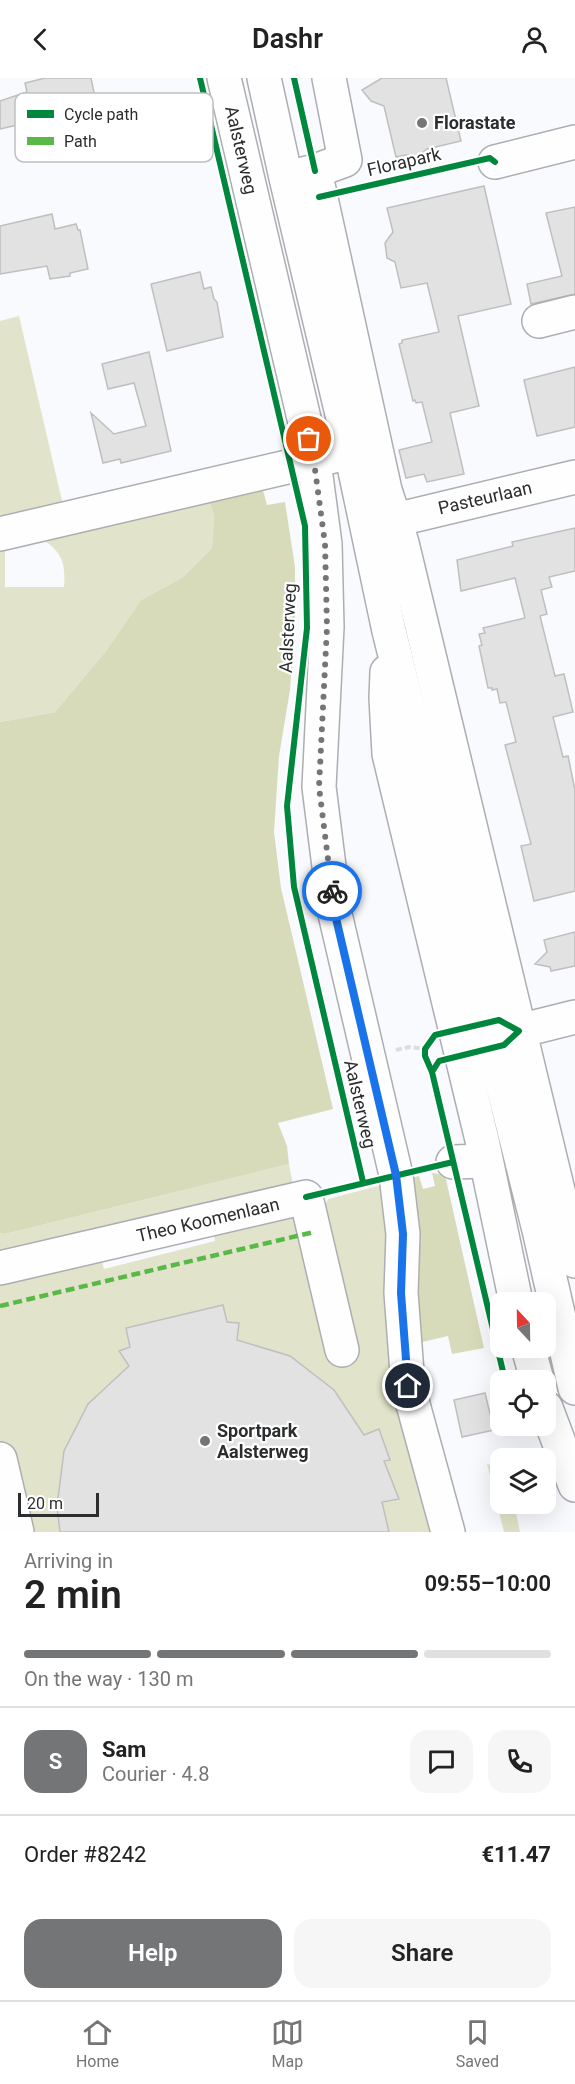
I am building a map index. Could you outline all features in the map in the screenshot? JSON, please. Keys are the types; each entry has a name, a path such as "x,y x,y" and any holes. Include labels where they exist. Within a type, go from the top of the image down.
{"main road":[{"name":"Aalsterweg","path":"224,78 314,462 325,544 326,615 319,787 335,914 396,1175 403,1234 401,1293 408,1386 448,1532"},
{"name":"Aalsterweg","path":"264,78 300,175 385,490 402,543 519,1031 560,1229 575,1388"},
{"path":"300,175 345,160 329,78"},
{"path":"495,162 575,142"},
{"name":"Aalsterweg","path":"300,175 351,452 389,631 560,1229 575,1261"},
{"path":"539,321 575,312"},
{"path":"0,534 351,452"},
{"name":"Pasteurlaan","path":"395,519 575,477"},
{"name":"Aalsterweg","path":"389,631 386,698 389,754 486,1161 514,1292"},
{"path":"519,1031 575,1017"},
{"path":"453,1162 486,1161"},
{"name":"Theo Koomenlaan","path":"0,1268 306,1197 342,1350"},
{"path":"503,1240 560,1229"},
{"path":"556,1435 575,1485"},
{"path":"0,1459 17,1532"}],"path":[{"path":"392,1051 409,1047 425,1052 435,1035 454,1030"}],"green space":[{"path":"19,316 63,505 0,520 0,321"},
{"path":"261,483 267,505 285,502 295,567 295,622 290,690 279,756 274,832 281,888 333,1109 278,1123 287,1146 289,1164 5,1234 0,1233 0,722 55,712 106,651 141,600 183,577 212,548 214,516 208,495"},
{"path":"208,495 214,516 212,548 183,577 141,600 106,651 55,712 0,722 0,543 5,542 5,587 64,587 61,557 40,537"},
{"path":"289,1164 293,1185 0,1254 0,1233 5,1234"},
{"path":"432,1173 445,1175 484,1348 452,1354 448,1336 418,1343 408,1179 419,1176 423,1189 435,1186"},
{"name":"Sportpark Aalsterweg","path":"382,1185 387,1237 387,1342 433,1532 0,1532 0,1285 101,1259 104,1269 215,1241 214,1234 292,1215 294,1221 320,1214 328,1199"},
{"path":"500,1514 516,1514 520,1532 504,1532"}],"building":[{"path":"45,78 91,78 94,93 24,93 27,92 25,83"},
{"name":"Florastate","path":"382,78 446,78 461,141 427,149 417,157 406,155 396,157 384,106 371,101 362,90"},
{"path":"15,96 15,126 0,129 0,101"},
{"path":"484,186 511,304 458,316 479,406 450,413 464,474 427,482 424,474 406,478 399,450 432,442 422,402 413,401 399,344 402,340 439,332 427,283 401,288 395,262 387,258 385,243 393,232 387,208"},
{"path":"575,207 575,294 531,304 527,284 562,276 546,213"},
{"path":"52,214 55,229 76,224 80,230 88,269 70,273 70,276 50,279 47,266 0,274 0,226"},
{"path":"200,272 204,289 211,287 217,302 223,337 167,351 151,284"},
{"path":"149,352 171,451 121,463 120,459 103,463 91,413 114,434 146,426 134,383 108,389 102,364"},
{"path":"575,367 575,427 537,436 524,380"},
{"path":"575,528 575,571 549,577 552,587 541,590 547,614 540,616 555,676 564,674 573,712 553,717 563,757 568,756 575,790 575,891 534,901 521,846 531,844 505,745 516,742 506,702 500,703 497,689 488,688 479,646 482,645 479,634 485,633 483,628 525,618 515,578 461,591 457,560 513,546 512,542"},
{"path":"575,932 575,966 551,971 550,967 535,964 547,952 544,940"},
{"path":"223,1305 227,1322 239,1323 237,1340 290,1356 334,1390 364,1435 379,1429 390,1460 384,1461 399,1499 382,1502 389,1532 60,1532 57,1506 64,1451 88,1404 129,1366 119,1351 130,1347 126,1328"},
{"path":"485,1393 490,1414 490,1431 462,1437 454,1400"}],"marked path":[{"path":"0,1306 314,1232"}],"cycle path":[{"path":"200,78 204,93"},
{"path":"294,78 315,171"},
{"path":"213,133 305,526 307,628 287,806 294,887 363,1182"},
{"name":"Florapark","path":"319,197 490,158 495,162"},
{"path":"499,1020 519,1031 504,1045 439,1061 432,1072 425,1056 425,1049 435,1035 499,1020"},
{"path":"432,1072 503,1370"},
{"path":"306,1197 453,1162"}],"way so far":[{"path":"309,439 325,544 327,627 319,787 332,891"}],"place":[{"name":"Florastate","path":"422,123"},
{"name":"Sportpark Aalsterweg","path":"205,1441"}],"route":[{"path":"332,891 335,914 396,1175 403,1234 401,1293 408,1386"}]}
